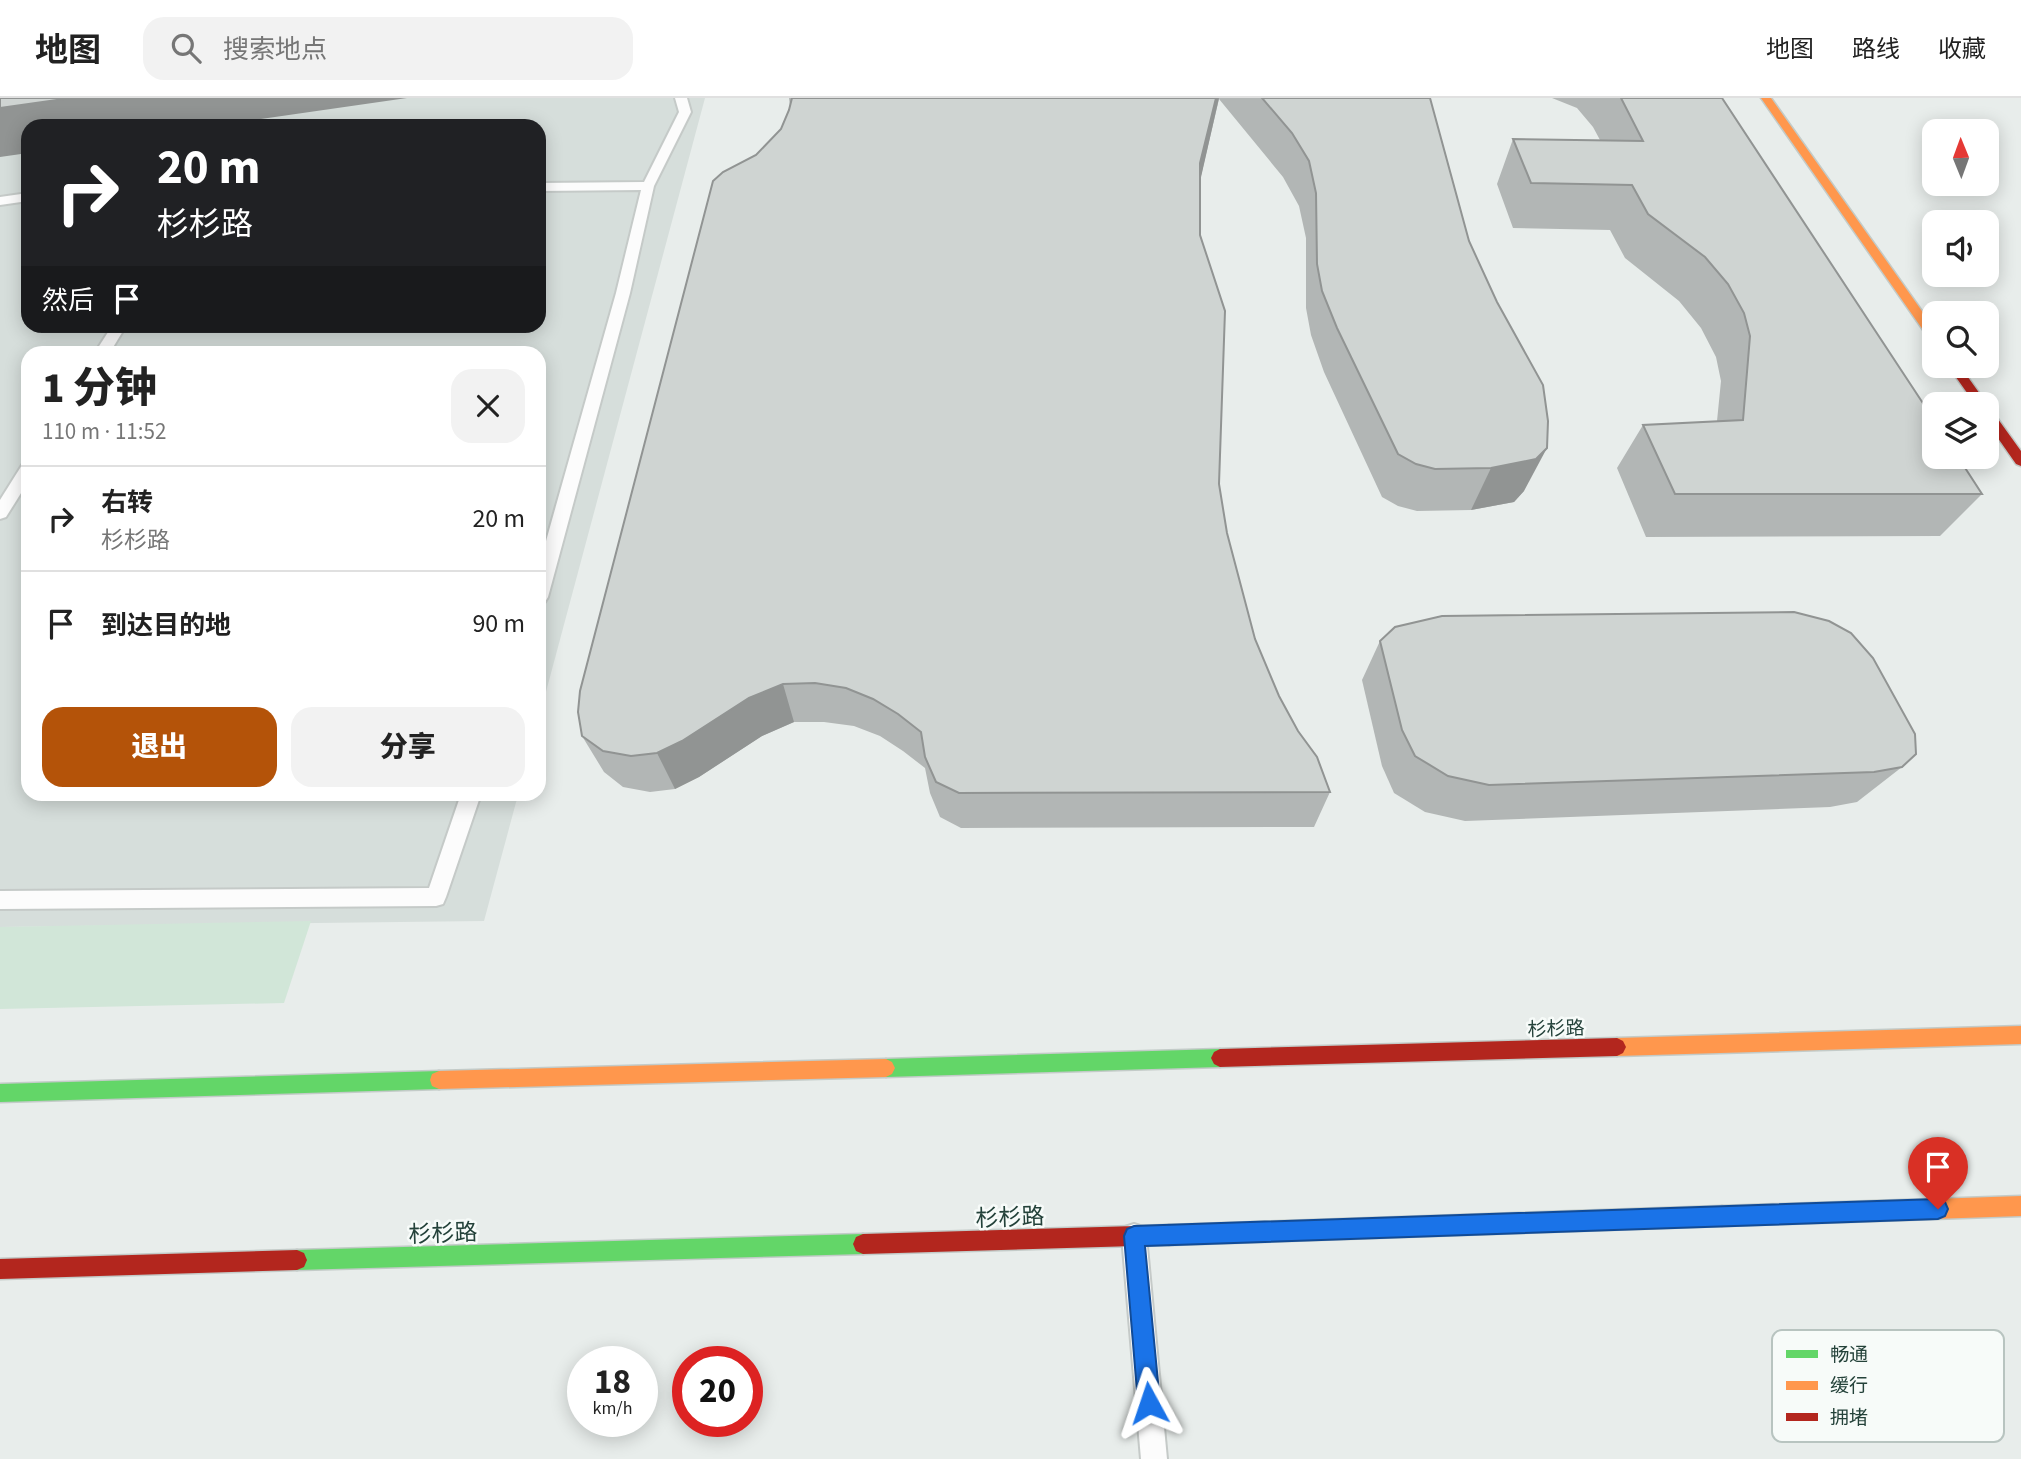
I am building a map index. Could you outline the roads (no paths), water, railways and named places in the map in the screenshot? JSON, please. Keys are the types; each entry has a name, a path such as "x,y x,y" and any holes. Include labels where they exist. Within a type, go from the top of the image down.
{"main road":[{"path":"1766,98 1922,320"},
{"path":"1999,430 2021,461"},
{"name":"杉杉路","path":"0,1093 2021,1035"},
{"name":"杉杉路","path":"0,1269 1134,1236 2021,1206"}],"lane":[{"path":"546,572 623,293 648,186 685,112 681,98"},
{"path":"546,187 648,186"},
{"path":"0,201 21,198"},
{"path":"0,513 21,480"},
{"path":"0,900 436,897 469,801"},
{"path":"1134,1236 1154,1459"}]}
